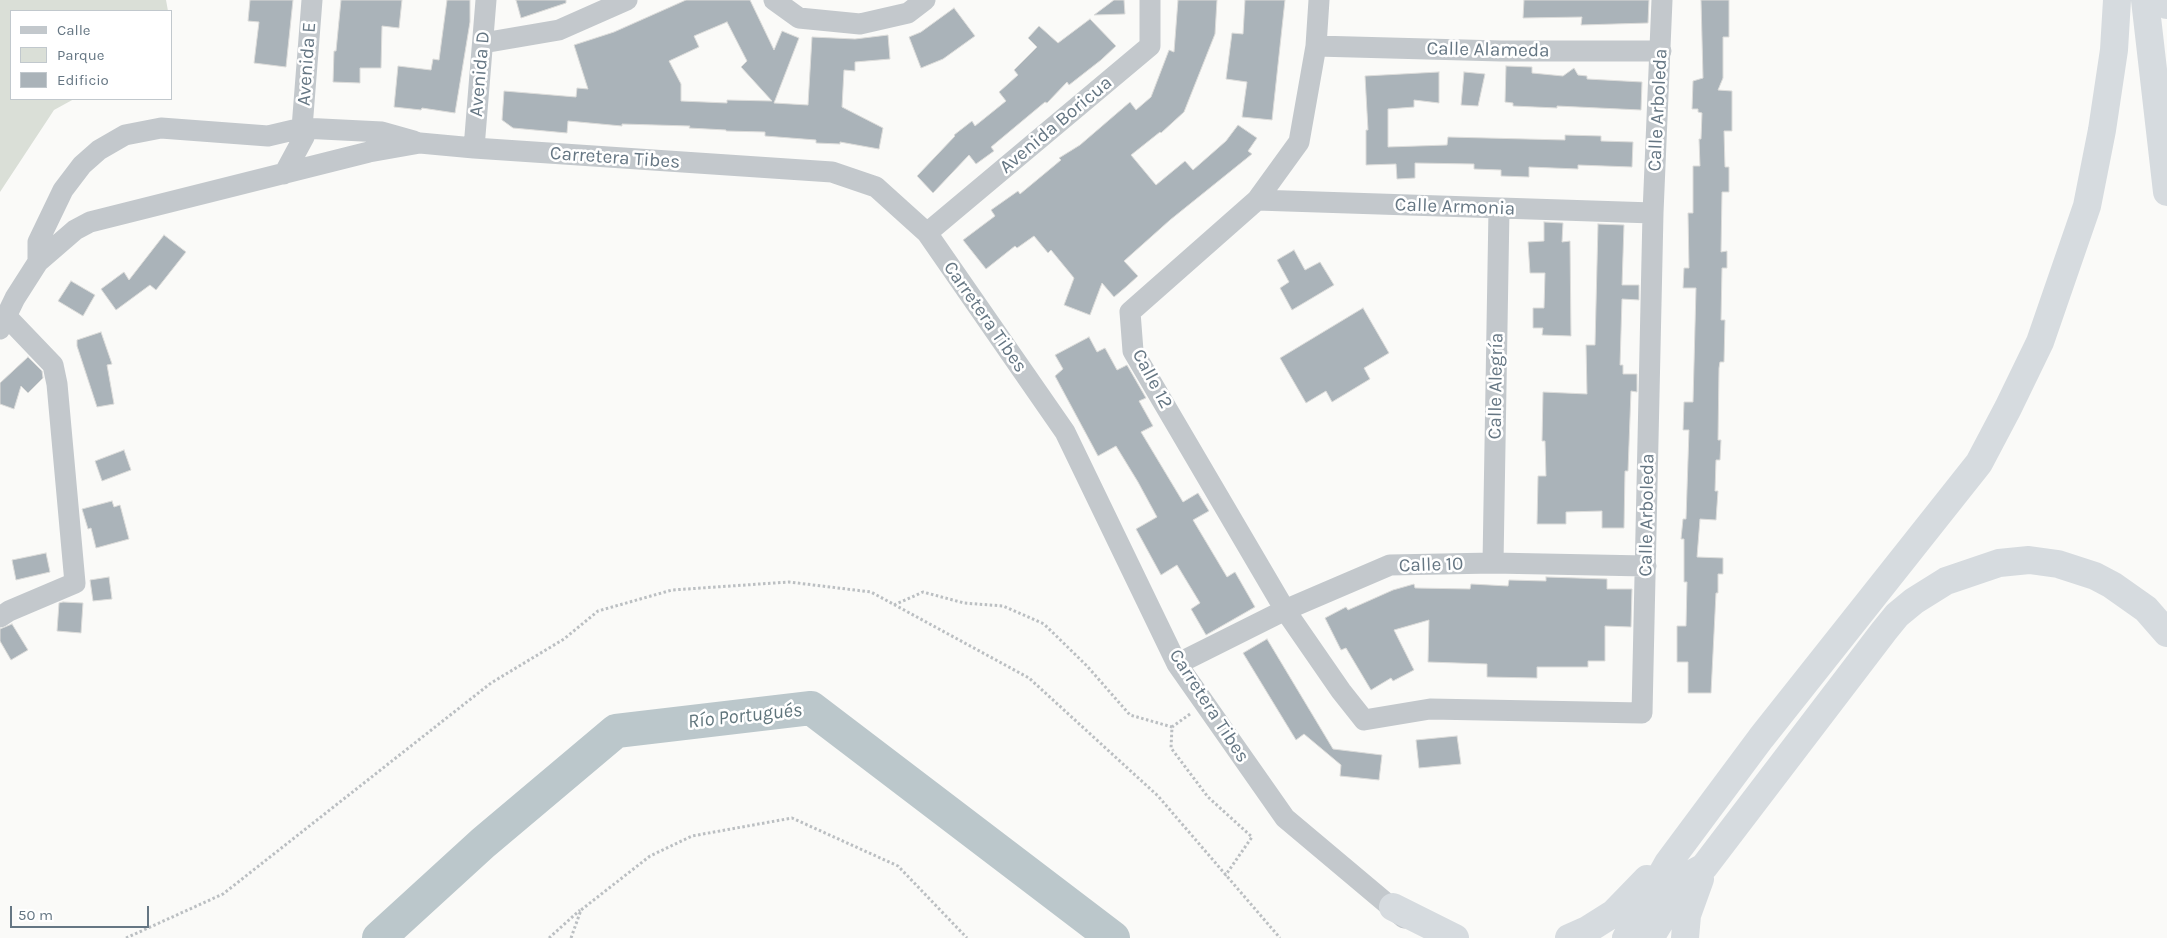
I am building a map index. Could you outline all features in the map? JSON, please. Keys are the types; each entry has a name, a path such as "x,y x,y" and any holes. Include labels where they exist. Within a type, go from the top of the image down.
{"highway":[{"path":"1626,938 1668,863 1761,738 1979,462 2008,408 2040,342 2087,206 2102,130 2114,50 2117,0"},
{"path":"2145,0 2167,192"},
{"path":"2166,0 2167,5"},
{"path":"1685,938 1687,915 1704,867 1897,615 1914,600 1946,580 1999,563 2029,560 2058,564 2095,576 2112,585 2146,609 2167,633"},
{"path":"1569,938 1587,930 1614,913 1646,880 1668,863"},
{"path":"1650,938 1694,872 1704,867"},
{"path":"1394,907 1455,938"}],"street":[{"name":"Avenida E","path":"284,174 304,137 302,128 312,0"},
{"name":"Avenida D","path":"474,148 486,0"},
{"path":"482,43 560,30 627,0"},
{"path":"774,0 799,18 860,24 908,13 925,0"},
{"name":"Avenida Boricua","path":"927,233 1150,46 1150,0"},
{"name":"Calle 12","path":"1319,0 1316,46 1299,142 1257,200 1130,312 1133,352 1285,610 1341,691"},
{"name":"Calle Arboleda","path":"1341,691 1364,720 1430,709 1642,713 1653,213 1662,0"},
{"name":"Calle Alameda","path":"1316,46 1501,51 1661,51"},
{"path":"0,617 9,611 75,583 57,384 52,365 4,323 15,298 38,262 38,242 68,184 82,164 99,150 125,135 161,128 268,136 302,128 382,132 420,143"},
{"name":"Carretera Tibes","path":"38,262 75,230 90,222 369,152 420,143 832,172 876,187 927,233 1065,432 1178,664 1285,818 1394,907 1425,938"},
{"path":"68,184 69,204 75,230"},
{"name":"Calle Armonia","path":"1257,200 1653,213"},
{"name":"Calle Alegría","path":"1493,563 1499,209"},
{"name":"Calle 10","path":"1178,664 1285,610 1390,566 1493,563 1646,566"}],"path":[{"path":"126,938 223,894 491,684 564,639 598,611 672,590 788,582 871,592 1029,678 1158,796 1280,938"},
{"path":"894,605 923,592 964,603 1002,606 1044,624 1087,666 1130,715 1172,727"},
{"path":"1172,727 1205,704"},
{"path":"1172,727 1171,748 1208,797 1252,837 1225,876"},
{"path":"549,938 581,910 650,856 692,836 792,818 898,866 966,938"},
{"path":"571,938 581,910"}],"green space":[{"path":"0,0 166,0 168,10 10,10 10,100 72,100 54,110 0,192"}],"building":[{"path":"250,0 293,0 286,67 254,63 259,22 248,21"},
{"path":"341,0 402,0 399,28 382,26 381,68 360,68 360,83 333,82 334,51 336,51"},
{"path":"447,0 470,0 470,22 455,113 422,108 421,110 394,107 398,66 431,70 433,59 439,60"},
{"path":"516,0 566,0 566,3 521,18"},
{"path":"686,0 750,0 774,50 782,31 799,38 774,103 808,105 812,37 855,39 888,35 890,59 855,62 855,71 844,70 842,107 883,128 879,149 840,142 840,144 816,143 816,140 765,136 765,132 689,128 690,126 622,124 622,126 568,121 567,133 513,128 502,120 504,91 576,97 577,88 588,89 574,45 614,32","holes":["727,22 747,61 741,67 772,101 727,100 727,103 681,101 681,84 669,61 699,47 694,36"]},
{"path":"1114,0 1124,0 1125,14 1094,15"},
{"path":"1178,0 1217,0 1215,34 1184,112 1161,133 1131,155 1156,185 1185,161 1193,170 1226,141 1238,125 1257,138 1248,151 1252,154 1170,220 1124,261 1138,276 1114,297 1102,283 1090,315 1064,305 1074,278 1051,250 1048,253 1034,236 1017,248 1015,246 986,269 963,240 995,216 991,210 1018,191 1020,194 1061,160 1059,158 1080,145 1130,102 1136,110 1151,97 1169,50 1174,52"},
{"path":"1245,0 1285,0 1272,120 1242,117 1247,82 1226,79 1232,33 1243,34"},
{"path":"1524,0 1649,0 1648,23 1581,25 1582,17 1523,18"},
{"path":"1701,0 1729,0 1729,37 1723,37 1723,78 1718,90 1732,91 1732,131 1724,131 1725,167 1729,167 1729,192 1722,192 1721,252 1727,251 1727,268 1722,268 1721,320 1725,320 1724,362 1720,362 1719,368 1718,440 1721,440 1720,460 1716,460 1715,491 1718,491 1716,520 1700,519 1697,557 1723,558 1723,574 1718,574 1718,593 1716,593 1711,693 1688,693 1688,662 1677,662 1677,626 1686,626 1687,582 1684,582 1684,539 1681,539 1683,519 1686,519 1689,430 1683,430 1684,402 1693,402 1696,288 1683,288 1684,268 1689,268 1688,213 1693,213 1693,166 1700,166 1699,139 1701,139 1702,113 1698,112 1698,109 1692,109 1693,81 1703,78"},
{"path":"954,8 975,36 943,59 921,68 909,37 921,32"},
{"path":"1090,19 1116,46 1069,85 1067,82 1047,103 1045,102 991,147 994,151 976,164 969,155 933,193 917,176 954,135 972,121 975,126 1006,101 999,92 1018,75 1014,70 1037,47 1028,38 1039,26 1058,43"},
{"path":"1506,66 1532,67 1532,73 1563,76 1574,68 1578,75 1587,76 1587,79 1642,82 1641,110 1513,106 1513,103 1505,102"},
{"path":"1439,72 1439,103 1414,100 1414,107 1388,109 1388,147 1447,145 1448,137 1565,140 1565,135 1601,136 1601,141 1633,142 1632,167 1578,165 1578,169 1529,167 1529,177 1501,176 1501,170 1474,169 1474,164 1415,163 1415,178 1397,179 1396,164 1366,165 1366,130 1368,130 1365,76"},
{"path":"1464,72 1485,74 1478,106 1461,105"},
{"path":"1544,222 1563,223 1562,242 1570,241 1571,336 1542,335 1543,328 1533,328 1533,308 1544,308 1545,273 1530,273 1528,242 1544,241"},
{"path":"1598,224 1624,225 1622,285 1639,285 1639,300 1622,299 1620,365 1623,365 1623,374 1637,374 1637,392 1631,391 1628,471 1625,471 1624,528 1602,528 1602,511 1566,512 1566,524 1537,524 1538,476 1546,476 1545,441 1542,441 1543,392 1587,394 1586,345 1595,345"},
{"path":"164,235 186,252 156,290 150,285 116,310 101,289 124,272 129,280"},
{"path":"1294,250 1305,270 1320,262 1334,285 1292,310 1280,288 1289,282 1277,260"},
{"path":"71,281 95,295 83,316 58,301"},
{"path":"1363,308 1389,353 1364,368 1370,379 1332,402 1326,391 1306,403 1280,358"},
{"path":"101,332 112,364 107,365 114,404 97,407 77,346 77,340"},
{"path":"1089,337 1097,352 1105,348 1117,370 1127,365 1146,398 1139,401 1153,426 1141,432 1183,502 1198,493 1209,511 1193,520 1227,577 1235,572 1255,607 1206,635 1191,609 1200,603 1177,565 1161,575 1136,529 1157,517 1138,482 1116,446 1098,456 1055,376 1063,369 1055,355"},
{"path":"28,357 42,371 43,378 28,393 21,386 14,409 0,404 0,383"},
{"path":"124,450 131,470 102,481 95,461"},
{"path":"112,501 114,507 120,505 129,539 96,548 91,528 88,529 82,509"},
{"path":"46,553 50,572 16,580 12,560"},
{"path":"109,577 112,599 93,601 90,580"},
{"path":"1546,577 1607,579 1607,589 1632,589 1631,627 1605,626 1605,661 1588,661 1588,667 1537,667 1537,678 1487,677 1487,664 1428,662 1429,620 1394,630 1414,670 1393,681 1391,678 1371,690 1346,648 1341,650 1325,618 1346,607 1348,610 1393,590 1414,584 1415,588 1470,589 1471,584 1508,586 1509,580 1546,581"},
{"path":"59,603 83,603 81,633 57,631"},
{"path":"12,624 28,650 11,660 0,641 0,629"},
{"path":"1267,639 1333,749 1382,755 1379,780 1340,776 1341,765 1304,734 1296,740 1243,653"},
{"path":"1457,736 1461,764 1419,768 1416,740"}],"waterway":[{"name":"Río Portugués","path":"379,938 483,843 616,731 811,708 1113,938"}]}
